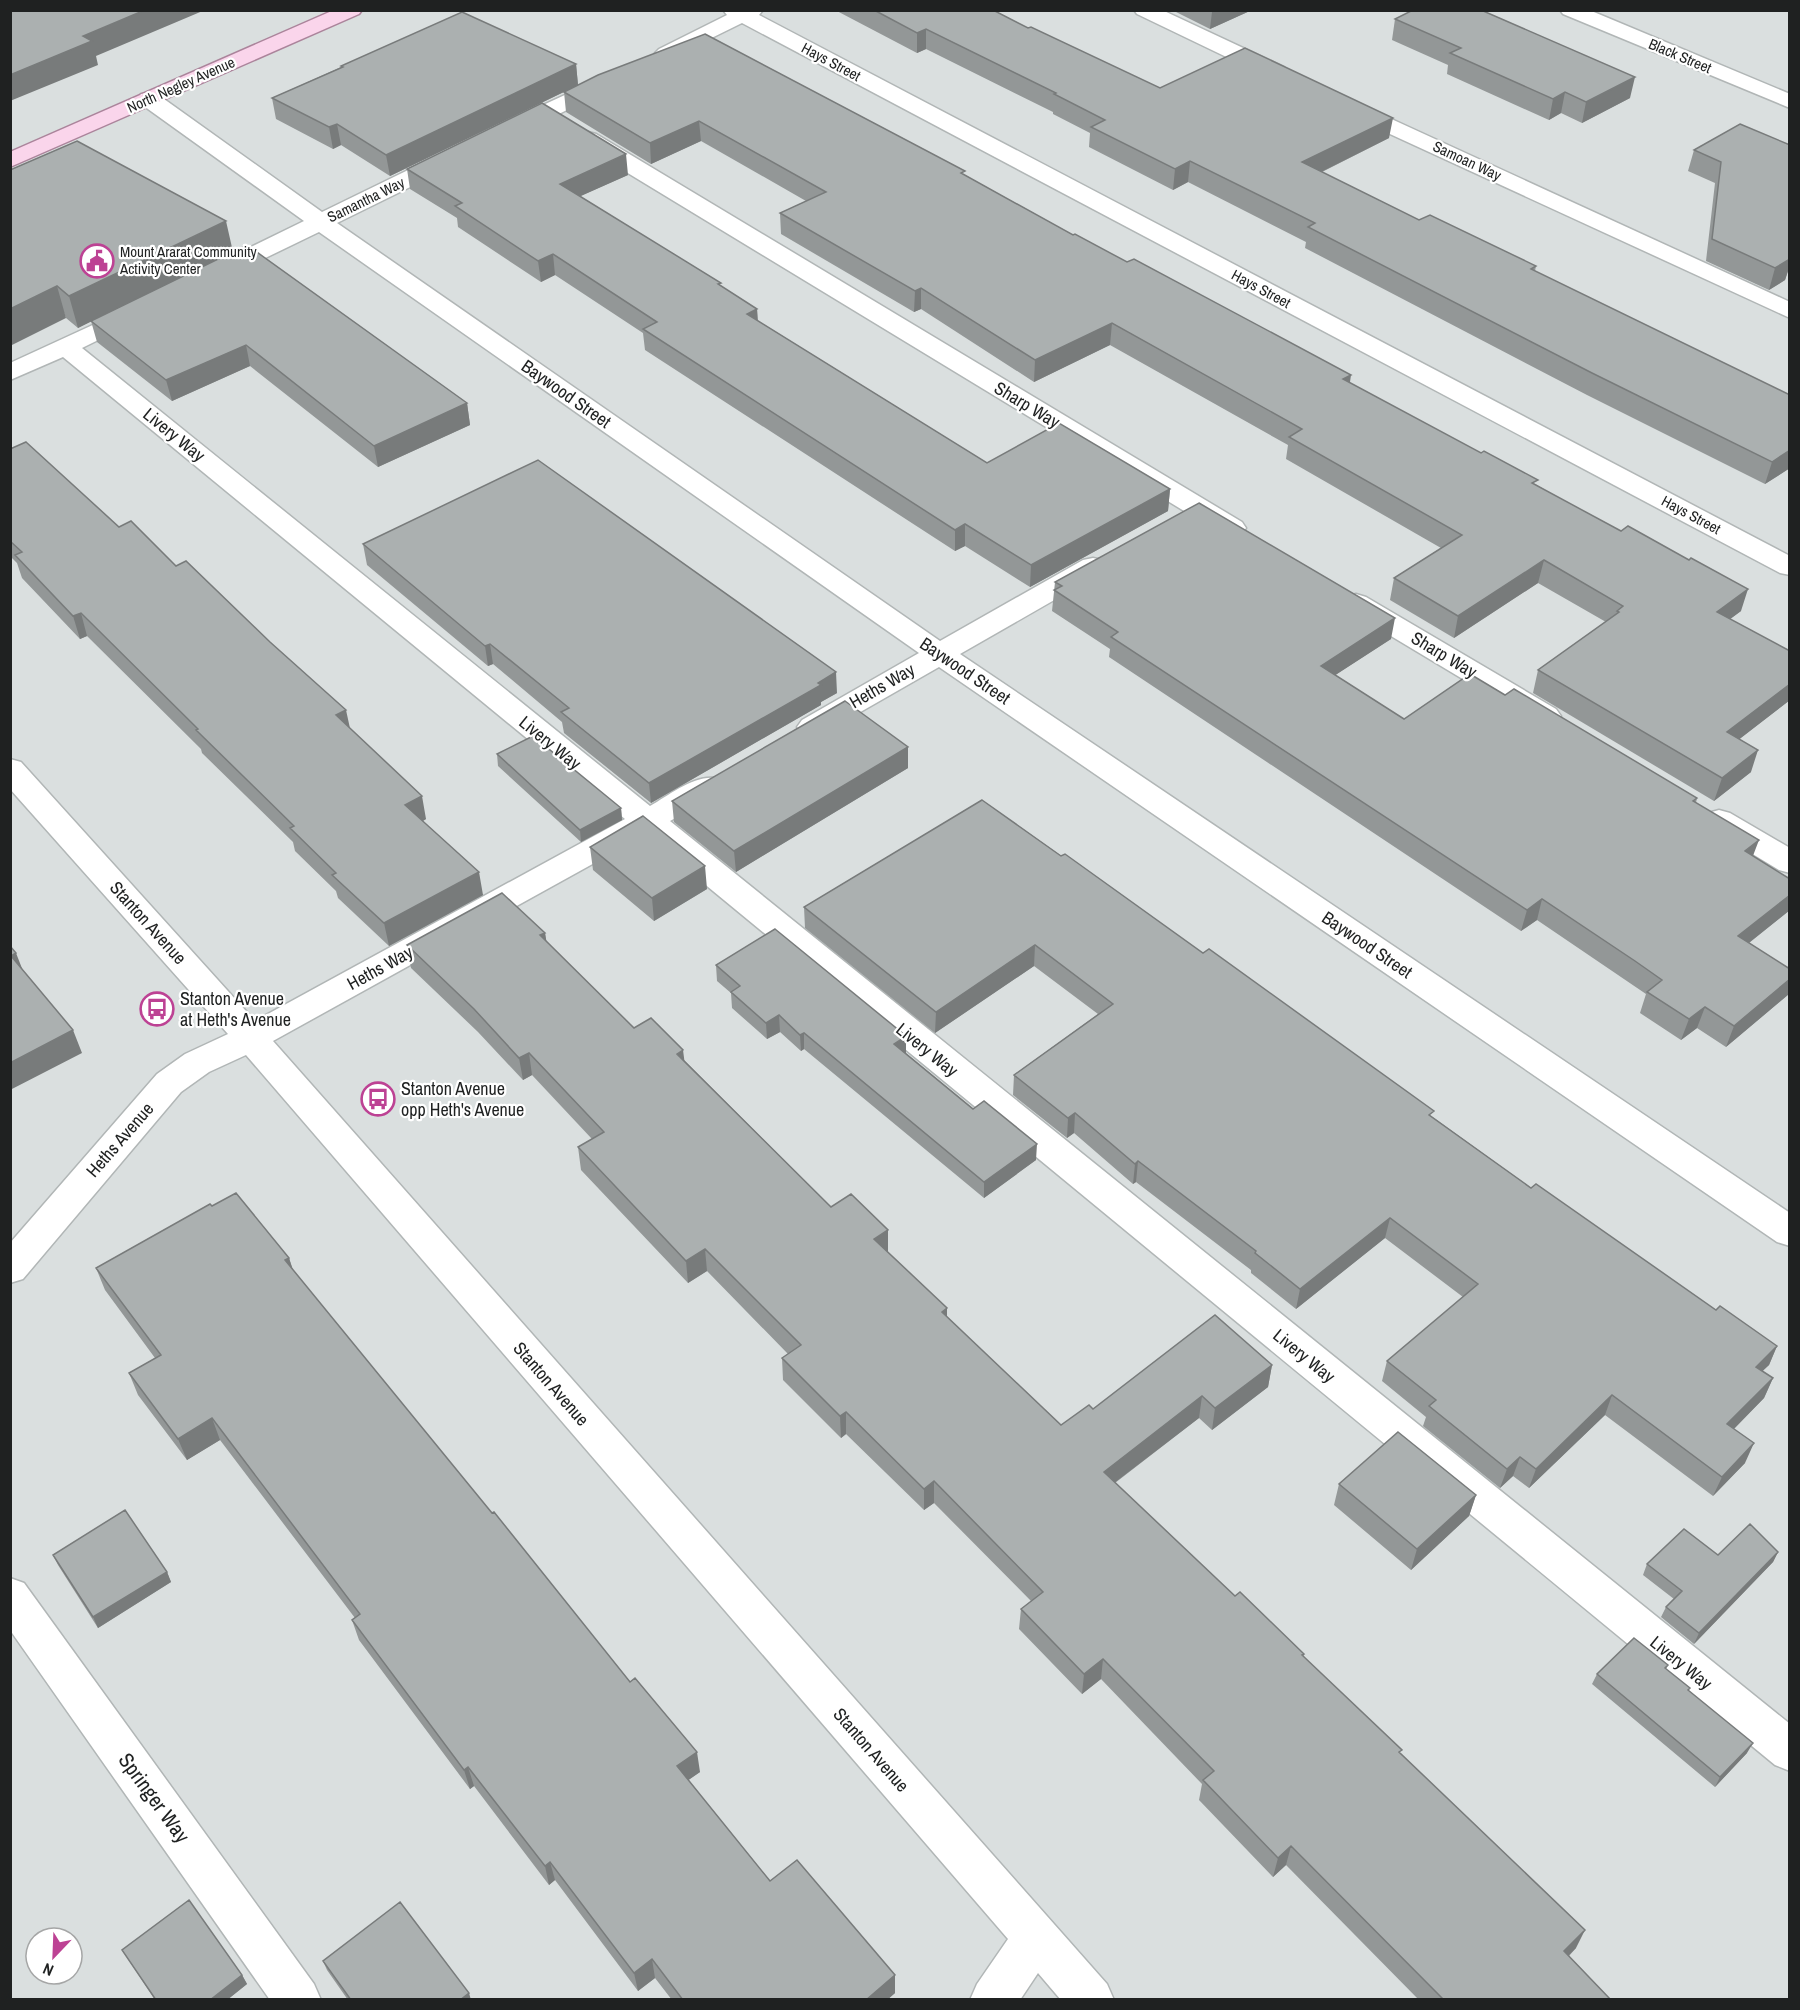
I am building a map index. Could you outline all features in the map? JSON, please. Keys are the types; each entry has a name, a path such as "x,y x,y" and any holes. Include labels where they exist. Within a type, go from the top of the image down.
{"main road":[{"name":"North Negley Avenue","path":"10,160 352,10"}],"street":[{"path":"1144,10 1294,81"},
{"name":"Black Street","path":"1570,10 1790,102"},
{"path":"651,61 743,12"},
{"name":"Hays Street","path":"743,12 1790,567"},
{"path":"493,138 629,71"},
{"name":"Samoan Way","path":"1327,96 1790,311"},
{"name":"Baywood Street","path":"149,99 320,222 938,653 1790,1232"},
{"name":"Sharp Way","path":"545,112 1248,538"},
{"name":"Samantha Way","path":"200,281 472,148"},
{"path":"10,373 150,306"},
{"name":"Livery Way","path":"66,347 1790,1751"},
{"path":"1167,525 1197,508"},
{"name":"Heths Way","path":"787,741 1116,553"},
{"name":"Sharp Way","path":"1340,593 1565,728"},
{"name":"Stanton Avenue","path":"10,769 251,1038 1035,1939 1091,2000"},
{"name":"Heths Way","path":"251,1038 647,822 737,770"},
{"path":"1698,807 1790,862"},
{"name":"Heths Avenue","path":"10,1269 169,1083 197,1063 251,1038"},
{"name":"Springer Way","path":"10,1596 298,2000"},
{"path":"993,2000 1035,1939"}],"building":[{"path":"10,10 145,10 83,36 92,41 10,75"},
{"path":"874,10 993,10 1160,88 1245,48 1393,118 1302,162 1419,220 1430,215 1536,266 1531,269 1790,395 1790,450 1772,462 1592,373 1308,227 1315,223 1190,161 1175,169 1091,127 1105,120 1054,94 1056,93 926,29 917,33"},
{"path":"1413,10 1481,10 1635,77 1586,102 1565,92 1553,99 1450,53 1461,48 1395,19"},
{"path":"462,12 576,64 386,155 337,124 329,127 272,98 343,67 341,66"},
{"path":"705,34 965,171 961,173 1073,235 1127,262 1134,259 1351,375 1343,379 1481,453 1484,451 1538,480 1532,483 1621,531 1628,526 1748,589 1717,612 1790,651 1790,684 1727,732 1758,750 1722,778 1538,670 1619,612 1617,611 1623,606 1544,560 1458,616 1394,578 1462,535 1289,437 1302,429 1112,323 1035,360 921,288 915,291 780,213 826,192 699,121 650,143 564,92 598,75"},
{"path":"542,103 626,154 560,184 721,283 718,284 757,309 747,314 987,463 1059,423 1170,489 1031,565 965,524 955,530 643,329 657,322 553,254 538,261 455,206 462,203 407,169"},
{"path":"1740,124 1790,145 1790,259 1775,268 1712,239 1721,162 1694,150"},
{"name":"Mount Ararat Community Activity Center","path":"77,141 226,221 69,296 57,286 10,309 10,170"},
{"path":"247,245 467,403 374,446 246,345 166,380 91,321"},
{"path":"26,442 119,527 131,521 176,566 186,561 270,642 346,710 336,715 422,796 405,805 479,872 384,923 332,875 336,873 290,828 294,826 196,730 198,729 81,613 73,616 15,555 22,552 10,541 10,449"},
{"path":"538,460 836,672 818,683 821,685 649,783 561,712 569,708 490,644 485,646 363,544"},
{"path":"1199,503 1395,618 1321,666 1404,719 1470,674 1505,695 1514,689 1697,798 1693,801 1759,840 1745,851 1790,879 1790,895 1738,936 1790,969 1790,979 1734,1026 1705,1007 1689,1019 1647,992 1662,980 1635,961 1542,899 1527,910 1111,637 1118,632 1054,590 1062,586 1055,582"},
{"path":"845,701 908,747 734,851 672,801"},
{"path":"533,736 621,808 580,830 497,754"},
{"path":"982,800 1061,856 1065,854 1203,953 1209,949 1434,1111 1429,1115 1531,1188 1536,1184 1716,1310 1720,1306 1777,1346 1756,1367 1773,1378 1727,1424 1754,1443 1722,1477 1612,1395 1536,1469 1520,1457 1507,1469 1429,1406 1436,1400 1387,1361 1478,1284 1390,1218 1300,1289 1255,1253 1256,1251 1138,1161 1135,1164 1075,1113 1068,1118 1014,1075 1113,1004 1035,945 936,1012 804,907"},
{"path":"643,816 705,866 652,898 590,847"},
{"path":"502,893 545,933 540,935 634,1028 651,1018 683,1050 677,1054 831,1207 851,1194 888,1230 874,1239 947,1308 942,1312 1061,1425 1089,1405 1093,1409 1215,1315 1272,1365 1215,1408 1202,1396 1104,1472 1235,1596 1240,1592 1304,1654 1302,1655 1402,1750 1399,1752 1585,1930 1564,1951 1611,2000 1444,2000 1291,1846 1278,1858 1203,1780 1214,1771 1103,1659 1084,1674 1021,1609 1043,1592 934,1481 924,1489 846,1412 840,1416 782,1358 801,1345 705,1249 686,1261 578,1147 604,1132 529,1053 519,1058 474,1009 407,945"},
{"path":"775,929 906,1036 894,1044 973,1109 984,1101 1037,1144 984,1182 804,1033 800,1035 779,1015 766,1023 731,992 740,986 716,965"},
{"path":"10,946 16,953 11,956 73,1030 10,1063"},
{"path":"236,1193 289,1258 285,1260 492,1513 494,1512 630,1682 635,1678 697,1752 677,1766 770,1881 797,1860 895,1975 866,2000 683,2000 652,1959 634,1973 550,1862 545,1866 468,1767 464,1770 352,1620 360,1614 212,1418 178,1439 129,1373 161,1355 96,1268 210,1204 212,1206"},
{"path":"1398,1432 1476,1495 1417,1549 1339,1484"},
{"path":"125,1510 167,1572 93,1617 53,1555"},
{"path":"1750,1524 1778,1552 1699,1633 1666,1607 1682,1591 1647,1564 1684,1529 1718,1555"},
{"path":"1634,1638 1668,1665 1665,1668 1690,1688 1688,1690 1753,1743 1720,1777 1597,1674"},
{"path":"189,1900 242,1975 210,2000 156,2000 122,1950"},
{"path":"400,1902 469,1993 460,2000 351,2000 323,1961"}],"place":[{"name":"Mount Ararat Community Activity Center","path":"97,261"},
{"name":"Stanton Avenue at Heth's Avenue","path":"157,1009"},
{"name":"Stanton Avenue opp Heth's Avenue","path":"378,1099"}]}
